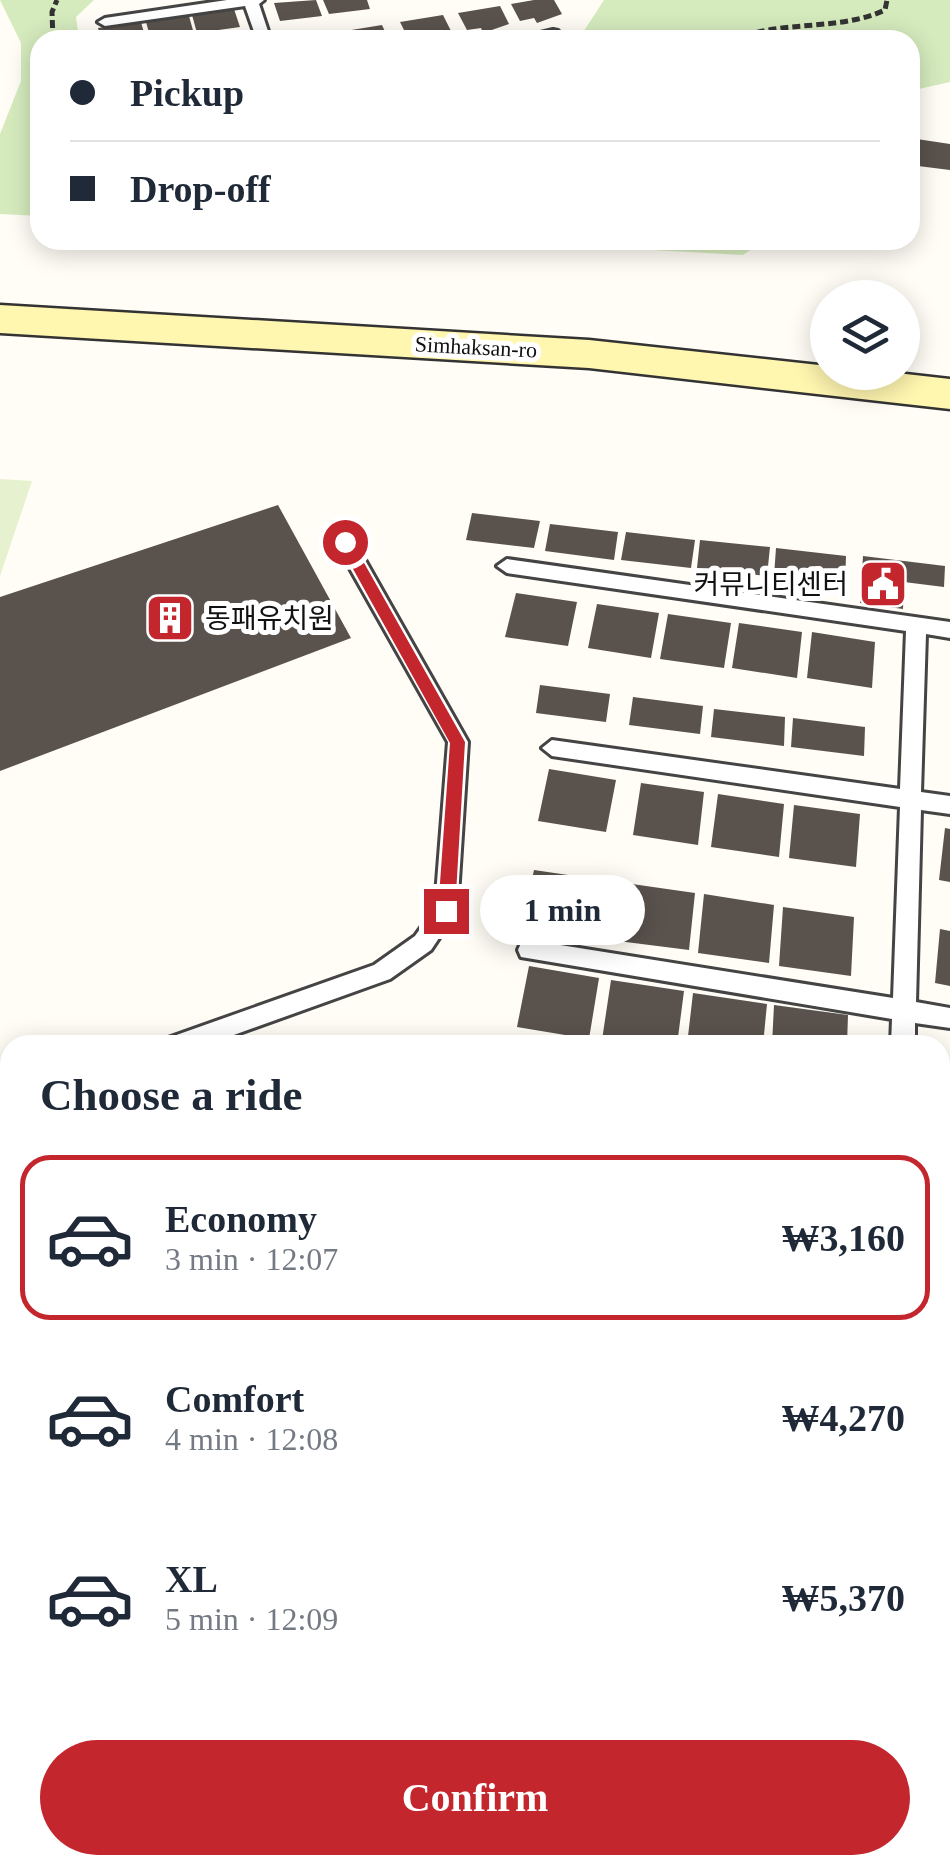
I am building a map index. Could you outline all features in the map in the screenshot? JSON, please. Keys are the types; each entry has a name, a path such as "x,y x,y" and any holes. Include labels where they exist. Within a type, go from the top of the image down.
{"street":[{"name":"Simhaksan-ro","path":"0,319 588,354 950,394"}],"lane":[{"path":"105,22 258,0"},
{"path":"250,1 260,30"},
{"path":"204,1035 382,972 423,943 446,911 458,742 345,542"},
{"path":"507,566 950,630"},
{"path":"903,1035 916,624"},
{"path":"552,748 950,805"},
{"path":"529,950 950,1018"}],"path":[{"path":"53,30 52,12 57,0"},
{"path":"768,30 868,21 886,10 887,0"}],"green space":[{"path":"0,0 94,0 76,17 78,30 30,30 30,216 0,214 0,134 21,81 21,43"},
{"path":"604,0 950,0 950,82 920,89 920,30 584,30"},
{"path":"653,250 750,250 743,255"},
{"path":"0,479 32,481 0,576"}],"building":[{"path":"316,0 322,16 280,21 274,3"},
{"path":"323,0 367,0 370,9 329,14"},
{"path":"554,0 562,14 537,23 534,18 520,21 511,4"},
{"path":"500,6 509,24 492,30 467,30 458,13"},
{"path":"234,9 240,27 196,30 192,15"},
{"path":"443,15 450,30 404,30 400,22"},
{"path":"189,16 193,30 148,30 146,22"},
{"path":"141,22 143,30 98,30"},
{"path":"382,25 384,30 351,30"},
{"path":"920,140 950,144 950,170 920,166"},
{"name":"동패유치원","path":"278,505 351,638 0,771 0,597"},
{"path":"472,513 540,521 534,548 466,540"},
{"path":"550,524 618,532 614,560 545,551"},
{"path":"626,532 695,540 691,568 621,560"},
{"path":"700,540 770,547 767,576 697,568"},
{"path":"776,548 846,556 845,585 774,576"},
{"name":"커뮤니티센터","path":"863,556 945,566 944,587 904,582 903,609 860,603"},
{"path":"516,593 577,602 568,646 505,637"},
{"path":"597,604 659,613 651,658 588,648"},
{"path":"668,614 731,623 724,668 660,659"},
{"path":"739,623 802,632 797,678 732,668"},
{"path":"812,632 875,642 872,688 807,678"},
{"path":"540,685 610,694 606,722 536,713"},
{"path":"633,697 703,706 700,734 629,725"},
{"path":"714,709 785,717 784,746 711,737"},
{"path":"793,718 865,727 864,756 791,747"},
{"path":"549,769 616,780 606,832 538,821"},
{"path":"641,783 704,792 698,845 633,835"},
{"path":"718,794 784,804 779,857 711,847"},
{"path":"794,805 860,814 856,867 789,858"},
{"path":"945,828 950,829 950,882 939,880"},
{"path":"534,870 602,880 593,937 522,926"},
{"path":"625,883 695,893 689,950 618,941"},
{"path":"704,894 774,905 769,963 698,953"},
{"path":"783,907 854,917 851,976 779,966"},
{"path":"940,929 950,931 950,986 935,983"},
{"path":"529,966 599,978 590,1035 517,1027"},
{"path":"611,980 684,991 678,1035 603,1035"},
{"path":"693,993 767,1004 764,1035 688,1035"},
{"path":"774,1005 848,1015 847,1035 772,1035"}],"place":[{"name":"커뮤니티센터","path":"883,584"},
{"name":"동패유치원","path":"170,618"}],"route":[{"path":"345,542 458,742 446,911"}]}
